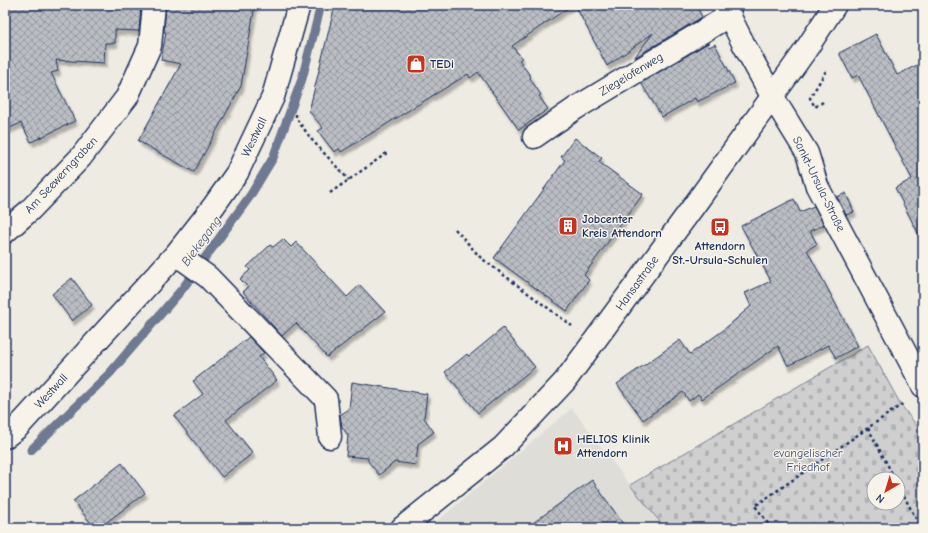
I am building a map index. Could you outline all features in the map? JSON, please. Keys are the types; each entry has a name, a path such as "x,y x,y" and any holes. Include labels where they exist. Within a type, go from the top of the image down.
{"street":[{"name":"Am Seewerngraben","path":"5,232 30,210 81,158 127,97 150,46 154,5"},
{"name":"Westwall","path":"5,437 18,427 179,256 213,208 236,173 273,97 299,5"},
{"name":"Hansastraße","path":"402,528 503,447 565,381 693,207 805,51 835,5"},
{"name":"Sankt-Ursula-Straße","path":"727,10 772,96 807,153 817,186 923,386"},
{"name":"Ziegelofenweg","path":"534,137 727,10"},
{"path":"179,256 208,277 326,399 330,437"}],"path":[{"path":"296,113 296,118 312,140 349,180"},
{"path":"330,193 387,153"},
{"path":"455,229 481,258 594,342"},
{"path":"772,528 755,506 906,402"},
{"path":"868,428 891,471"},
{"path":"906,501 920,528"}],"shaded area":[{"name":"HELIOS Klinik Attendorn","path":"572,408 630,485 665,528 429,528"}],"green space":[{"name":"evangelischer Friedhof","path":"868,345 901,405 923,434 923,528 665,528 630,485"}],"building":[{"path":"5,5 141,5 139,31 115,30 115,43 105,43 104,63 56,60 58,71 51,73 75,121 31,142 21,123 5,130"},
{"path":"166,5 255,5 241,86 194,172 138,141 181,64 161,60 166,32 164,32"},
{"path":"335,5 572,5 512,46 522,58 519,60 531,77 530,78 541,95 539,96 548,109 519,130 478,72 470,78 468,74 341,152 339,149 334,152 318,131 323,128 309,111"},
{"path":"575,5 696,5 702,17 634,58 653,33 607,66"},
{"path":"876,34 897,75 923,62 923,243 895,188 912,179 858,75 852,78 839,53"},
{"path":"708,43 709,47 715,44 735,83 697,102 695,98 662,117 641,83"},
{"name":"Jobcenter Kreis Attendorn","path":"575,138 602,158 599,162 643,194 584,275 589,280 567,311 494,258 565,160 561,157"},
{"path":"846,193 854,212 846,215 837,197"},
{"path":"794,199 800,212 814,206 824,225 810,231 817,244 807,250 858,346 836,358 828,345 788,366 778,346 702,399 698,394 689,401 683,392 643,420 617,384 680,340 690,354 721,332 751,306 745,293 771,281 741,226"},
{"path":"283,239 291,247 296,242 347,297 360,285 385,312 327,357 296,323 282,336 243,292 248,287 240,279 250,270 247,267 270,245 273,247"},
{"path":"72,278 92,305 72,321 52,294"},
{"path":"503,328 535,367 478,413 445,372 467,354 469,356"},
{"path":"249,337 264,353 259,357 277,380 226,420 253,453 222,477 174,416 203,394 193,381"},
{"path":"352,382 427,394 424,418 434,432 418,444 416,465 395,462 379,475 368,461 368,458 346,456 348,435 342,427 340,415 349,409"},
{"path":"122,463 145,493 99,528 95,528 73,501"},
{"path":"592,480 626,528 526,528"}],"waterway":[{"name":"Biekegang","path":"31,450 110,373 183,288 250,196 273,158 302,79 321,5"}],"place":[{"name":"TEDi","path":"416,64"},
{"name":"Jobcenter Kreis Attendorn","path":"568,226"},
{"name":"Attendorn St.-Ursula-Schulen","path":"720,227"},
{"name":"HELIOS Klinik Attendorn","path":"563,446"}]}
